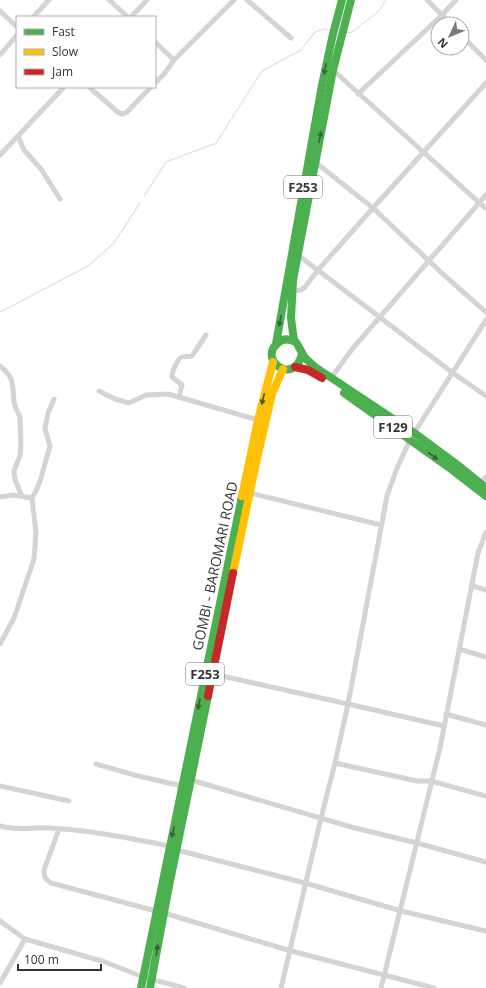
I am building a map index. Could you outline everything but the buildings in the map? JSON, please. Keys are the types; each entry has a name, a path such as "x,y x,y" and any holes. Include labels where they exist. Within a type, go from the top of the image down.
{"main road":[{"name":"F253","path":"341,21 342,0"},
{"name":"F253","path":"274,362 272,352 276,344 325,68 341,21 351,0"},
{"name":"F253","path":"302,354 300,346 294,341 290,327 290,304 333,70 338,32"},
{"path":"276,344 285,340 294,341"},
{"path":"274,362 277,366 283,369 289,369 295,367 300,362 302,354"},
{"name":"F129","path":"302,354 318,370 412,436 486,496"},
{"name":"GOMBI - BAROMARI ROAD","path":"173,848 191,780 213,674 213,653 223,594 258,420 274,362"},
{"name":"F129","path":"295,367 308,370 320,377 484,482"},
{"name":"GOMBI - BAROMARI ROAD","path":"141,988 160,912 173,848 182,786 256,463 272,394 283,369"},
{"name":"GOMBI - BAROMARI ROAD","path":"151,984 160,912"}],"street":[{"path":"34,16 49,0"},
{"path":"109,0 127,16"},
{"path":"132,16 147,0"},
{"path":"156,82 174,60 234,0"},
{"path":"247,0 291,38"},
{"path":"427,0 442,15"},
{"path":"358,94 456,0"},
{"path":"0,11 16,25"},
{"path":"0,55 16,36"},
{"path":"156,43 174,60"},
{"path":"470,44 486,60"},
{"path":"333,70 486,209"},
{"path":"292,291 301,290 486,83"},
{"path":"0,155 63,88"},
{"path":"90,88 119,113 123,114 127,112 150,88"},
{"path":"18,136 24,150 41,170 60,199"},
{"path":"315,162 373,208 486,312"},
{"path":"331,378 380,317 486,196"},
{"path":"298,255 453,373 486,396"},
{"path":"281,988 291,951 320,818 335,763 348,704 387,496 397,468 412,436 486,320"},
{"path":"179,397 182,385 172,377 172,373 180,358 192,356 206,335"},
{"path":"0,366 10,377 13,387 14,404 20,417 21,449 14,472 14,478 22,496"},
{"path":"99,391 116,399 129,402 146,395 168,394 258,420"},
{"path":"0,644 14,618 34,558 36,533 32,498 41,478 50,446 46,429 48,413 54,399"},
{"path":"250,493 381,525"},
{"path":"0,497 13,495 32,498"},
{"path":"381,988 401,911 444,726 473,586 478,553 486,532"},
{"path":"473,586 486,590"},
{"path":"459,649 486,657"},
{"path":"213,674 444,726"},
{"path":"446,714 486,725"},
{"path":"335,763 417,780 431,781 486,796"},
{"path":"96,764 138,776 182,786"},
{"path":"191,780 320,818 486,862"},
{"path":"0,786 69,801"},
{"path":"0,826 13,829 47,828 103,834 173,848 305,883 401,911 486,931"},
{"path":"59,829 44,870 46,880 51,883 160,912 291,951 434,988"},
{"path":"0,921 25,939 105,962 143,977 151,984 184,988"},
{"path":"0,982 25,939"}],"waterway":[{"path":"346,32 349,33 353,31 378,12 386,0"},
{"path":"144,196 166,162 216,143 262,71 301,50 315,32 324,29 330,30"},
{"path":"0,312 88,266 114,243 140,203"}],"traffic: fast":[{"path":"276,344 322,85 342,0"},
{"path":"294,341 291,318 293,280 333,70 351,0"},
{"path":"302,354 298,364 292,368 285,369 279,367 274,362 272,356 273,349 280,341 291,340 296,342 305,358 315,367 413,432 486,488"},
{"path":"344,393 451,469 486,496"},
{"path":"141,988 242,496"},
{"path":"150,988 168,891 208,696"}],"traffic: slow":[{"path":"242,496 258,420 273,362"},
{"path":"233,573 272,394 283,369"}],"traffic: jam":[{"path":"295,367 308,370 322,378"},
{"path":"208,696 233,573"}]}
